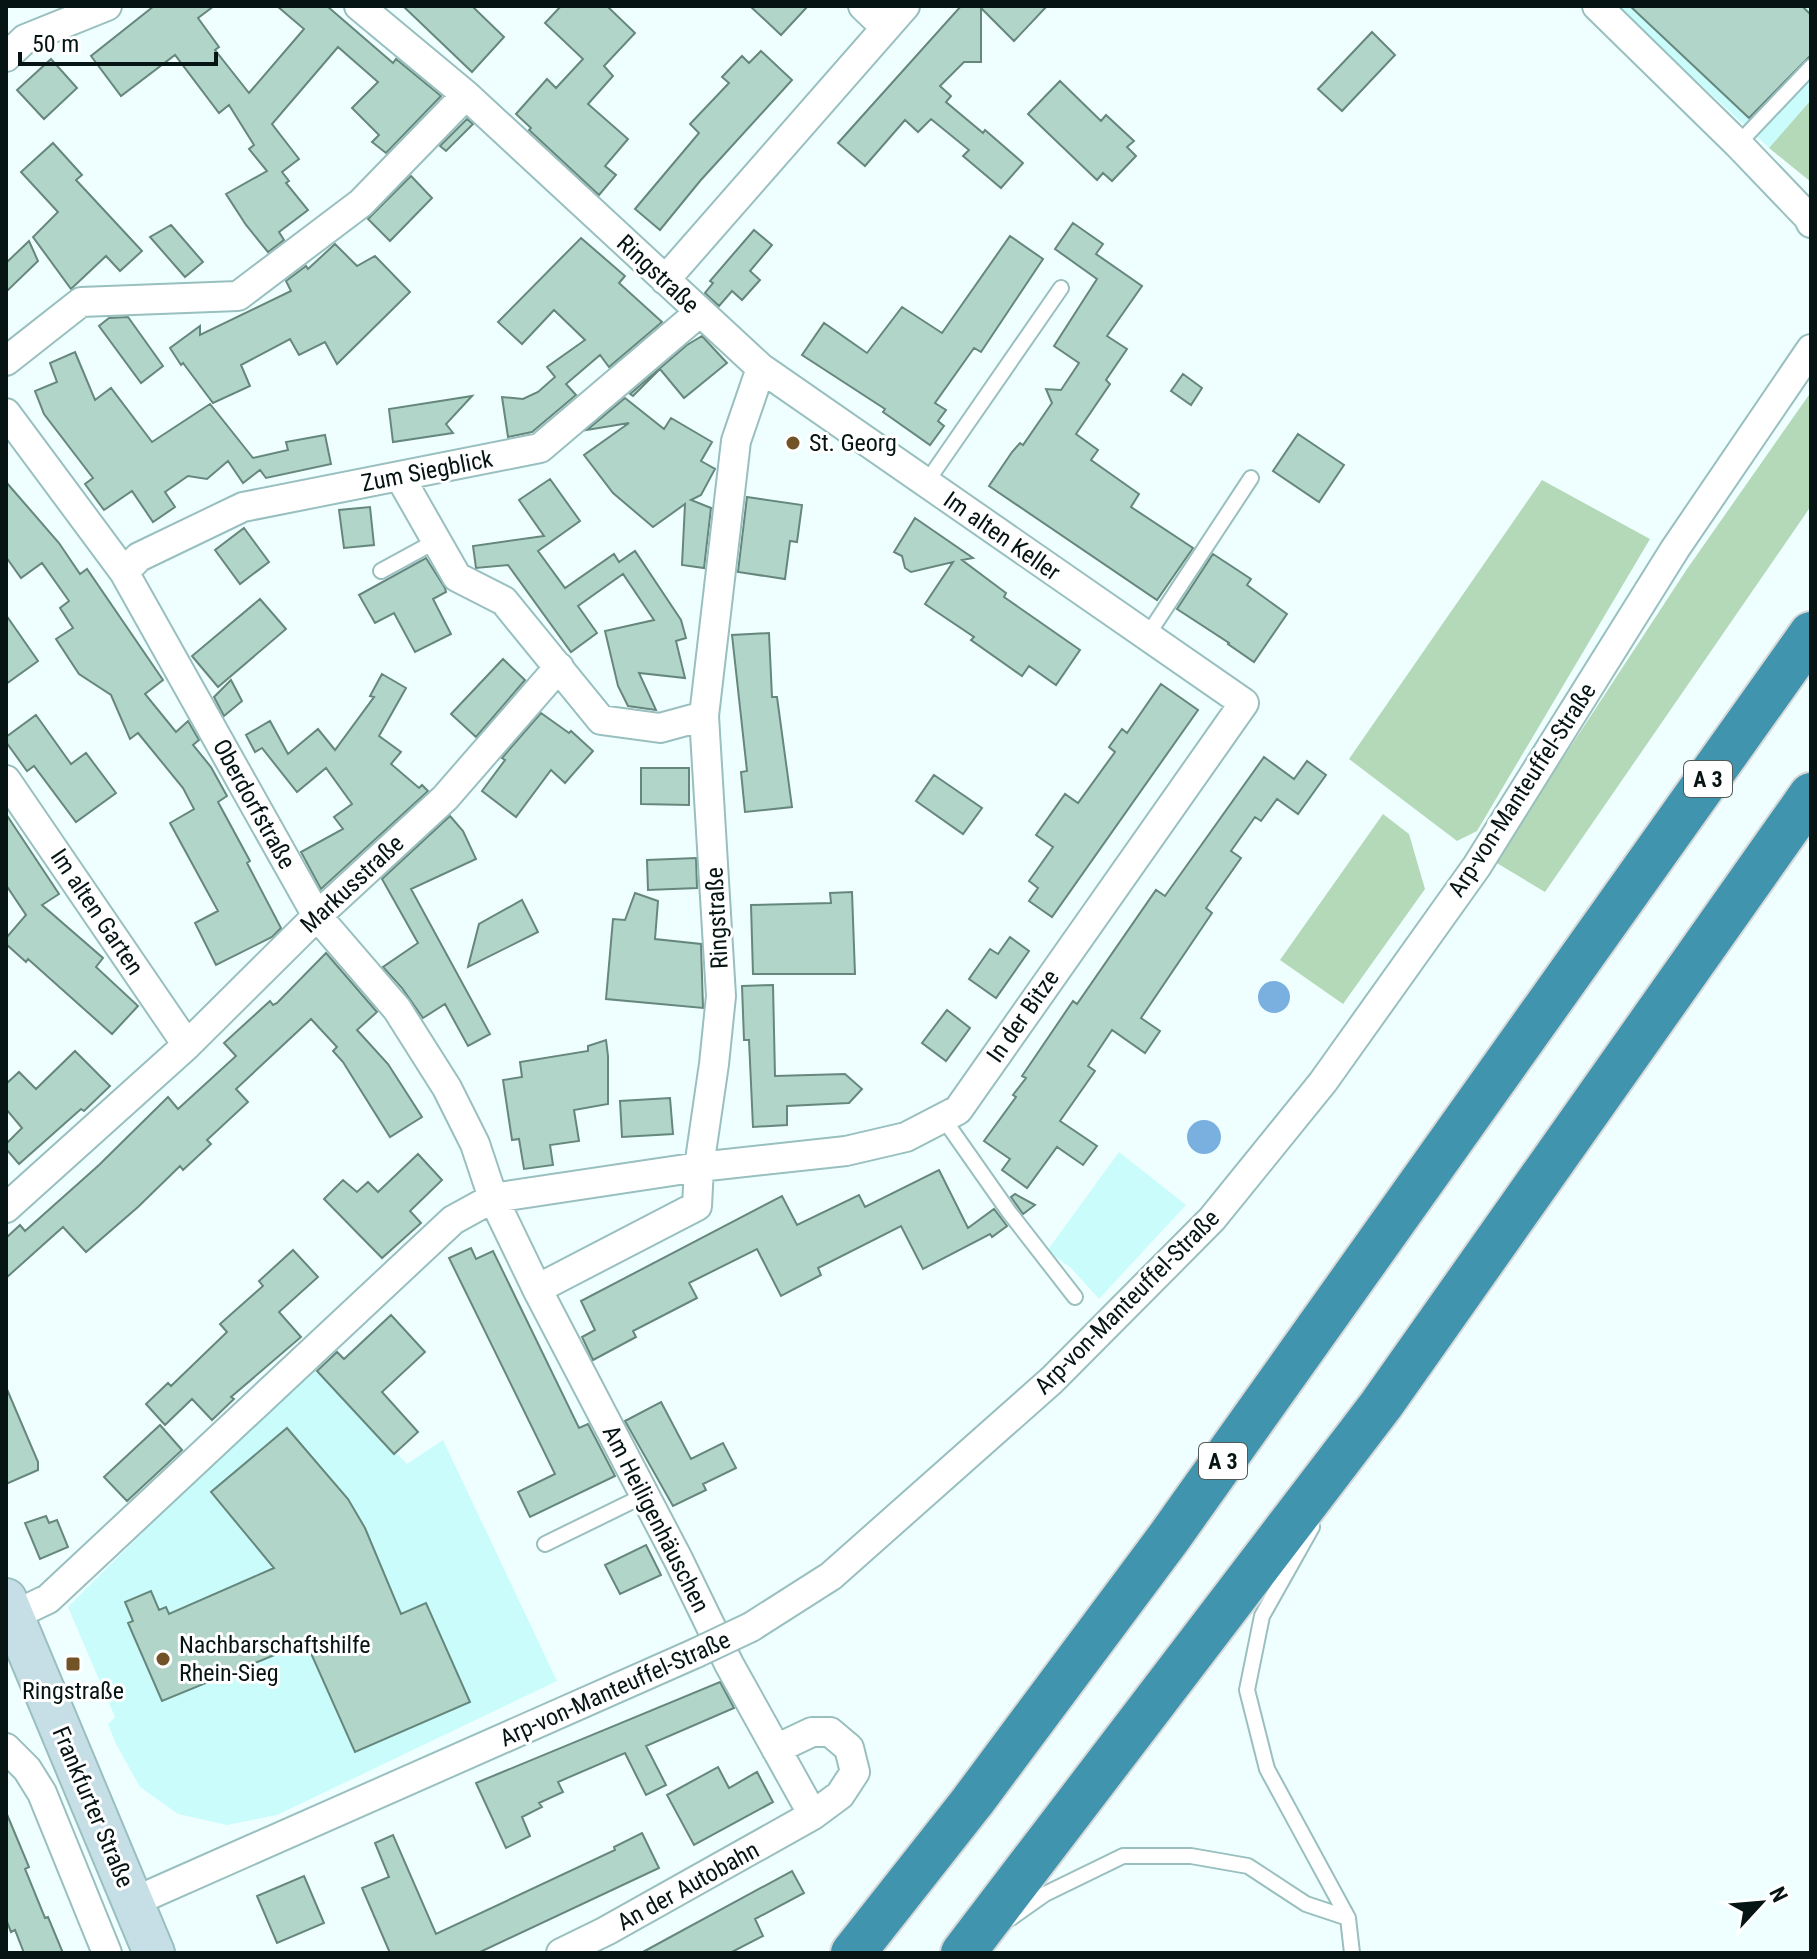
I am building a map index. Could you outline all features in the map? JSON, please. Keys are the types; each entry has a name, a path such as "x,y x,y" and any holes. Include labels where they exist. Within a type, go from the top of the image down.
{"highway":[{"name":"A 3","path":"853,1953 972,1802 1170,1536 1811,634"},
{"path":"963,1952 1381,1405 1811,795"}],"main road":[{"name":"Frankfurter Straße","path":"8,1612 154,1953"}],"street":[{"name":"Ringstraße","path":"359,6 466,95 761,368 736,441 704,716 721,996 699,1167"},
{"path":"863,6 885,27"},
{"path":"665,280 905,6"},
{"path":"1597,6 1738,144 1811,223"},
{"path":"6,57 25,39 97,8"},
{"path":"6,361 81,302 238,296 361,203 466,95"},
{"name":"Zum Siegblick","path":"124,572 139,557 243,507 540,448 700,312"},
{"name":"Arp-von-Manteuffel-Straße","path":"133,1902 751,1627 831,1576 1052,1380 1212,1219 1323,1082 1477,866 1675,549 1811,349"},
{"name":"Im alten Keller","path":"761,368 1244,703"},
{"name":"Oberdorfstraße","path":"6,413 124,572 317,916 397,1009 447,1088 475,1144 493,1198"},
{"path":"400,477 457,577 504,601 601,720 660,728 704,716"},
{"name":"Markusstraße","path":"6,1208 187,1045 317,916 445,798 559,667"},
{"name":"In der Bitze","path":"699,1167 846,1151 906,1137 958,1110 1244,703"},
{"name":"Im alten Garten","path":"6,780 187,1045"},
{"path":"8,1612 48,1599 453,1220 493,1198 699,1167 697,1206 537,1289"},
{"name":"Am Heiligenhäuschen","path":"493,1198 729,1664 813,1815"},
{"path":"776,1749 812,1732 830,1732 849,1748 855,1772 840,1795 813,1815"},
{"name":"Frankfurter Straße","path":"6,1748 27,1769 42,1793 107,1953"},
{"name":"An der Autobahn","path":"561,1953 813,1815"}],"lane":[{"path":"1738,144 1811,67"},
{"path":"926,483 1061,288"},
{"path":"1147,636 1251,478"},
{"path":"381,571 436,541"},
{"path":"943,1118 1009,1212 1075,1297"},
{"path":"1352,1953 1348,1918 1267,1769 1247,1690 1262,1616 1381,1405"},
{"path":"545,1544 645,1495"},
{"path":"963,1952 1045,1894 1123,1856 1191,1856 1248,1866 1306,1904 1348,1918"}],"shaded area":[{"path":"1616,6 1811,6 1811,100 1769,148"},
{"path":"1119,1152 1186,1205 1099,1299 1071,1268 1047,1251"},
{"path":"316,1370 407,1464 443,1440 557,1681 277,1815 227,1825 178,1814 140,1787 116,1744 108,1724 115,1717 68,1607 201,1474 302,1379"}],"green space":[{"path":"1811,100 1811,182 1769,148"},
{"path":"1811,392 1811,506 1545,892 1495,862 1687,569"},
{"path":"1542,480 1650,539 1477,831 1457,841 1349,759"},
{"path":"1383,814 1409,834 1425,889 1343,1004 1280,960"}],"water":[{"path":"1274,981 1285,986 1290,997 1285,1008 1274,1013 1263,1008 1258,997 1263,986"},
{"path":"1204,1120 1216,1125 1221,1137 1216,1149 1204,1154 1192,1149 1187,1137 1192,1125"}],"building":[{"path":"154,6 214,6 198,18 219,47 215,50 249,93 304,29 277,6 327,6 393,63 396,59 441,96 386,153 372,142 379,135 352,108 378,82 338,47 272,124 299,159 282,172 289,181 286,183 308,210 279,232 284,240 268,252 226,194 267,171 249,149 254,145 229,105 219,113 175,55 121,96 91,56"},
{"path":"403,6 472,6 504,37 472,72"},
{"path":"561,6 607,6 635,33 604,66 613,76 588,104 628,139 605,166 616,175 599,195 516,114 547,79 556,88 583,59 545,23"},
{"path":"750,6 808,6 781,35"},
{"path":"961,6 1047,6 1014,41 981,8 981,62 964,62 940,86 951,96 946,102 1023,163 1001,188 963,156 969,150 931,119 918,132 905,120 865,166 838,143"},
{"path":"1630,6 1802,6 1811,15 1811,55 1749,118"},
{"path":"1372,32 1395,55 1342,111 1318,89"},
{"path":"761,51 792,80 660,230 635,209 699,133 690,124 729,83 722,77 742,56 749,63"},
{"path":"51,59 77,88 44,119 17,90"},
{"path":"1060,81 1101,121 1106,115 1134,141 1127,147 1136,156 1112,181 1103,173 1097,180 1028,114"},
{"path":"467,119 473,124 446,151 440,146"},
{"path":"53,143 82,175 76,180 142,251 120,271 106,256 71,289 33,237 58,212 21,172"},
{"path":"411,176 432,198 390,241 368,219"},
{"path":"1073,223 1103,244 1096,254 1142,286 1107,336 1127,349 1106,380 1110,384 1076,434 1098,450 1091,460 1139,494 1131,507 1193,548 1157,600 989,486 1052,403 1046,389 1061,390 1079,363 1054,346 1097,279 1055,249"},
{"path":"171,225 203,262 185,277 150,237"},
{"path":"754,230 772,245 750,271 760,280 742,300 732,291 719,306 705,293 713,283 710,281"},
{"path":"1010,236 1043,259 981,352 974,348 935,403 946,410 938,421 944,426 930,445 883,412 885,409 802,355 824,323 867,353 902,307 942,333"},
{"path":"581,238 625,276 619,283 662,322 609,367 600,355 566,384 576,395 532,432 508,437 502,397 523,399 538,392 555,377 547,367 585,340 554,310 522,344 498,322"},
{"path":"29,241 38,261 6,292 6,263"},
{"path":"335,244 357,266 375,256 410,292 337,364 325,342 299,355 290,339 241,365 250,386 213,403 170,348 200,326 200,335 291,291 286,281 306,266 308,269"},
{"path":"128,317 163,366 141,383 99,326 109,318"},
{"path":"702,336 727,363 684,398 660,369 633,396 630,394 687,345"},
{"path":"75,352 95,400 111,388 152,442 210,404 253,458 288,450 286,442 325,435 331,464 266,478 260,470 243,483 228,461 207,479 188,476 165,492 175,507 153,522 132,491 104,510 85,484 93,478 44,414 35,391 57,382 50,363"},
{"path":"1183,374 1202,388 1191,405 1171,391"},
{"path":"472,396 446,424 453,433 393,442 389,409"},
{"path":"625,398 664,429 671,418 712,442 701,461 715,469 701,495 691,500 711,508 704,568 682,565 685,504 653,527 613,493 584,455 629,423 587,430"},
{"path":"1298,434 1344,465 1319,502 1273,471"},
{"path":"550,479 580,521 538,551 565,588 614,554 619,562 635,551 681,620 686,638 676,641 685,678 639,673 656,710 628,706 618,686 605,631 654,620 623,574 578,606 597,633 571,652 508,565 476,568 473,546 544,536 519,500"},
{"path":"6,482 59,543 80,574 87,569 163,680 145,694 176,732 188,721 199,740 193,745 211,767 227,796 218,802 281,928 272,937 216,965 195,923 218,911 170,823 194,809 183,788 138,733 130,739 111,695 79,674 56,639 73,628 60,608 69,601 42,563 21,578 6,557"},
{"path":"747,497 802,505 797,542 790,541 785,579 738,572"},
{"path":"370,507 374,545 344,548 339,510"},
{"path":"915,518 973,558 962,560 1006,593 1004,597 1080,650 1056,685 1029,666 1022,676 971,640 974,637 925,604 953,562 911,572 905,568 902,556 894,552"},
{"path":"244,528 269,562 240,584 215,550"},
{"path":"1213,554 1251,579 1247,585 1287,614 1254,662 1177,609"},
{"path":"426,558 445,588 446,592 433,599 451,634 415,652 394,613 375,623 359,595"},
{"path":"260,599 286,629 218,687 192,656"},
{"path":"6,615 38,661 6,684"},
{"path":"769,633 772,697 777,697 792,807 745,812 741,772 747,771 732,635"},
{"path":"503,659 525,680 476,737 451,714"},
{"path":"382,674 406,688 379,736 401,752 391,764 419,788 422,785 428,791 321,889 301,852 343,829 334,817 352,804 326,768 297,792 262,748 255,752 246,735 270,721 288,754 318,729 335,750 374,697 370,696"},
{"path":"231,680 242,701 224,716 214,697"},
{"path":"1161,684 1198,710 1052,917 1029,901 1038,888 1029,881 1053,847 1036,835 1065,794 1078,803 1115,752 1109,747 1122,729 1127,733"},
{"path":"541,713 569,733 571,731 593,751 565,783 551,770 516,817 482,791 505,760 502,758"},
{"path":"36,715 71,764 86,753 116,793 76,822 34,766 27,771 6,742 6,737"},
{"path":"1264,757 1294,779 1307,761 1326,775 1298,814 1277,799 1261,821 1255,817 1231,851 1241,858 1206,908 1212,913 1141,1018 1160,1031 1145,1053 1112,1030 1088,1066 1095,1071 1060,1121 1097,1146 1083,1165 1057,1147 1027,1188 1002,1170 1010,1159 984,1141 1016,1097 1013,1095 1026,1078 1022,1076 1073,1001 1077,1004 1156,890 1165,896"},
{"path":"641,768 689,768 689,805 641,804"},
{"path":"934,775 982,808 963,834 916,801"},
{"path":"6,814 59,894 42,905 103,958 96,967 138,1006 112,1034 28,959 26,962 6,944 6,938 26,915 6,885"},
{"path":"450,816 463,831 476,859 411,889 490,1034 468,1046 445,1004 423,1018 383,967 418,943 382,879"},
{"path":"696,858 697,888 648,890 647,860"},
{"path":"852,892 855,974 753,974 751,905 831,903 830,893"},
{"path":"635,893 658,901 655,939 701,944 703,1008 606,999 613,919 625,920"},
{"path":"522,900 538,932 468,967 479,924"},
{"path":"1010,937 1029,951 996,998 969,979 990,949 998,954"},
{"path":"326,953 377,1012 357,1030 388,1064 422,1117 390,1137 333,1051 337,1047 311,1019 236,1089 248,1102 207,1140 211,1144 183,1170 180,1166 86,1252 63,1227 6,1278 6,1238 20,1225 25,1231 99,1165 168,1097 178,1109 236,1056 224,1043 270,1001 273,1005 277,1003"},
{"path":"773,985 775,1076 845,1074 862,1089 849,1103 787,1106 787,1125 753,1127 749,1040 744,1040 742,986"},
{"path":"947,1010 970,1028 946,1061 922,1043"},
{"path":"606,1040 608,1104 574,1110 579,1141 550,1145 553,1165 524,1169 519,1139 512,1140 503,1080 522,1077 520,1062 588,1051 588,1046"},
{"path":"75,1051 110,1086 19,1164 6,1149 6,1144 22,1128 6,1109 6,1084 19,1072 36,1089"},
{"path":"670,1098 673,1134 622,1137 620,1101"},
{"path":"418,1154 442,1180 410,1211 421,1223 382,1258 324,1199 343,1180 357,1192 368,1182 378,1192"},
{"path":"939,1170 968,1228 994,1209 1007,1226 992,1237 990,1234 923,1269 901,1226 818,1268 821,1275 781,1296 757,1249 689,1283 697,1298 633,1331 636,1337 593,1360 582,1337 595,1330 581,1301 782,1196 797,1225 859,1195 865,1207"},
{"path":"1015,1194 1035,1205 1023,1214 1011,1197"},
{"path":"471,1248 476,1259 493,1251 579,1428 588,1424 615,1476 530,1517 518,1492 555,1474 449,1258"},
{"path":"293,1250 318,1277 279,1312 301,1337 231,1397 234,1399 212,1420 192,1399 165,1425 146,1404 168,1383 171,1386 227,1332 220,1324 263,1286 259,1281"},
{"path":"391,1315 425,1352 382,1392 418,1432 394,1454 317,1371 337,1352 344,1359"},
{"path":"6,1387 38,1462 38,1470 6,1484"},
{"path":"661,1402 691,1459 723,1443 736,1468 703,1484 706,1490 673,1506 625,1421"},
{"path":"160,1425 182,1450 127,1501 104,1477"},
{"path":"287,1428 348,1499 365,1528 401,1614 426,1603 470,1702 355,1752 306,1642 162,1701 128,1623 133,1621 125,1602 151,1591 159,1610 166,1607 169,1614 274,1568 211,1492"},
{"path":"46,1516 49,1523 57,1520 68,1547 40,1559 25,1523"},
{"path":"646,1545 661,1575 620,1594 605,1565"},
{"path":"720,1682 734,1708 646,1746 666,1785 646,1795 625,1753 558,1782 563,1792 539,1803 542,1807 522,1817 530,1836 506,1848 476,1783"},
{"path":"718,1767 729,1788 757,1772 773,1802 694,1845 667,1795"},
{"path":"6,1812 29,1867 25,1869 63,1953 24,1953 15,1930 11,1932 6,1919"},
{"path":"642,1833 659,1868 478,1953 390,1953 362,1888 389,1877 375,1843 393,1835 436,1934 615,1850 614,1847"},
{"path":"792,1871 804,1893 755,1919 763,1936 730,1953 641,1953"},
{"path":"304,1876 324,1923 277,1943 257,1896"}],"place":[{"name":"St. Georg","path":"793,443"},
{"name":"Nachbarschaftshilfe Rhein-Sieg","path":"163,1659"},
{"name":"Ringstraße","path":"73,1664"}]}
